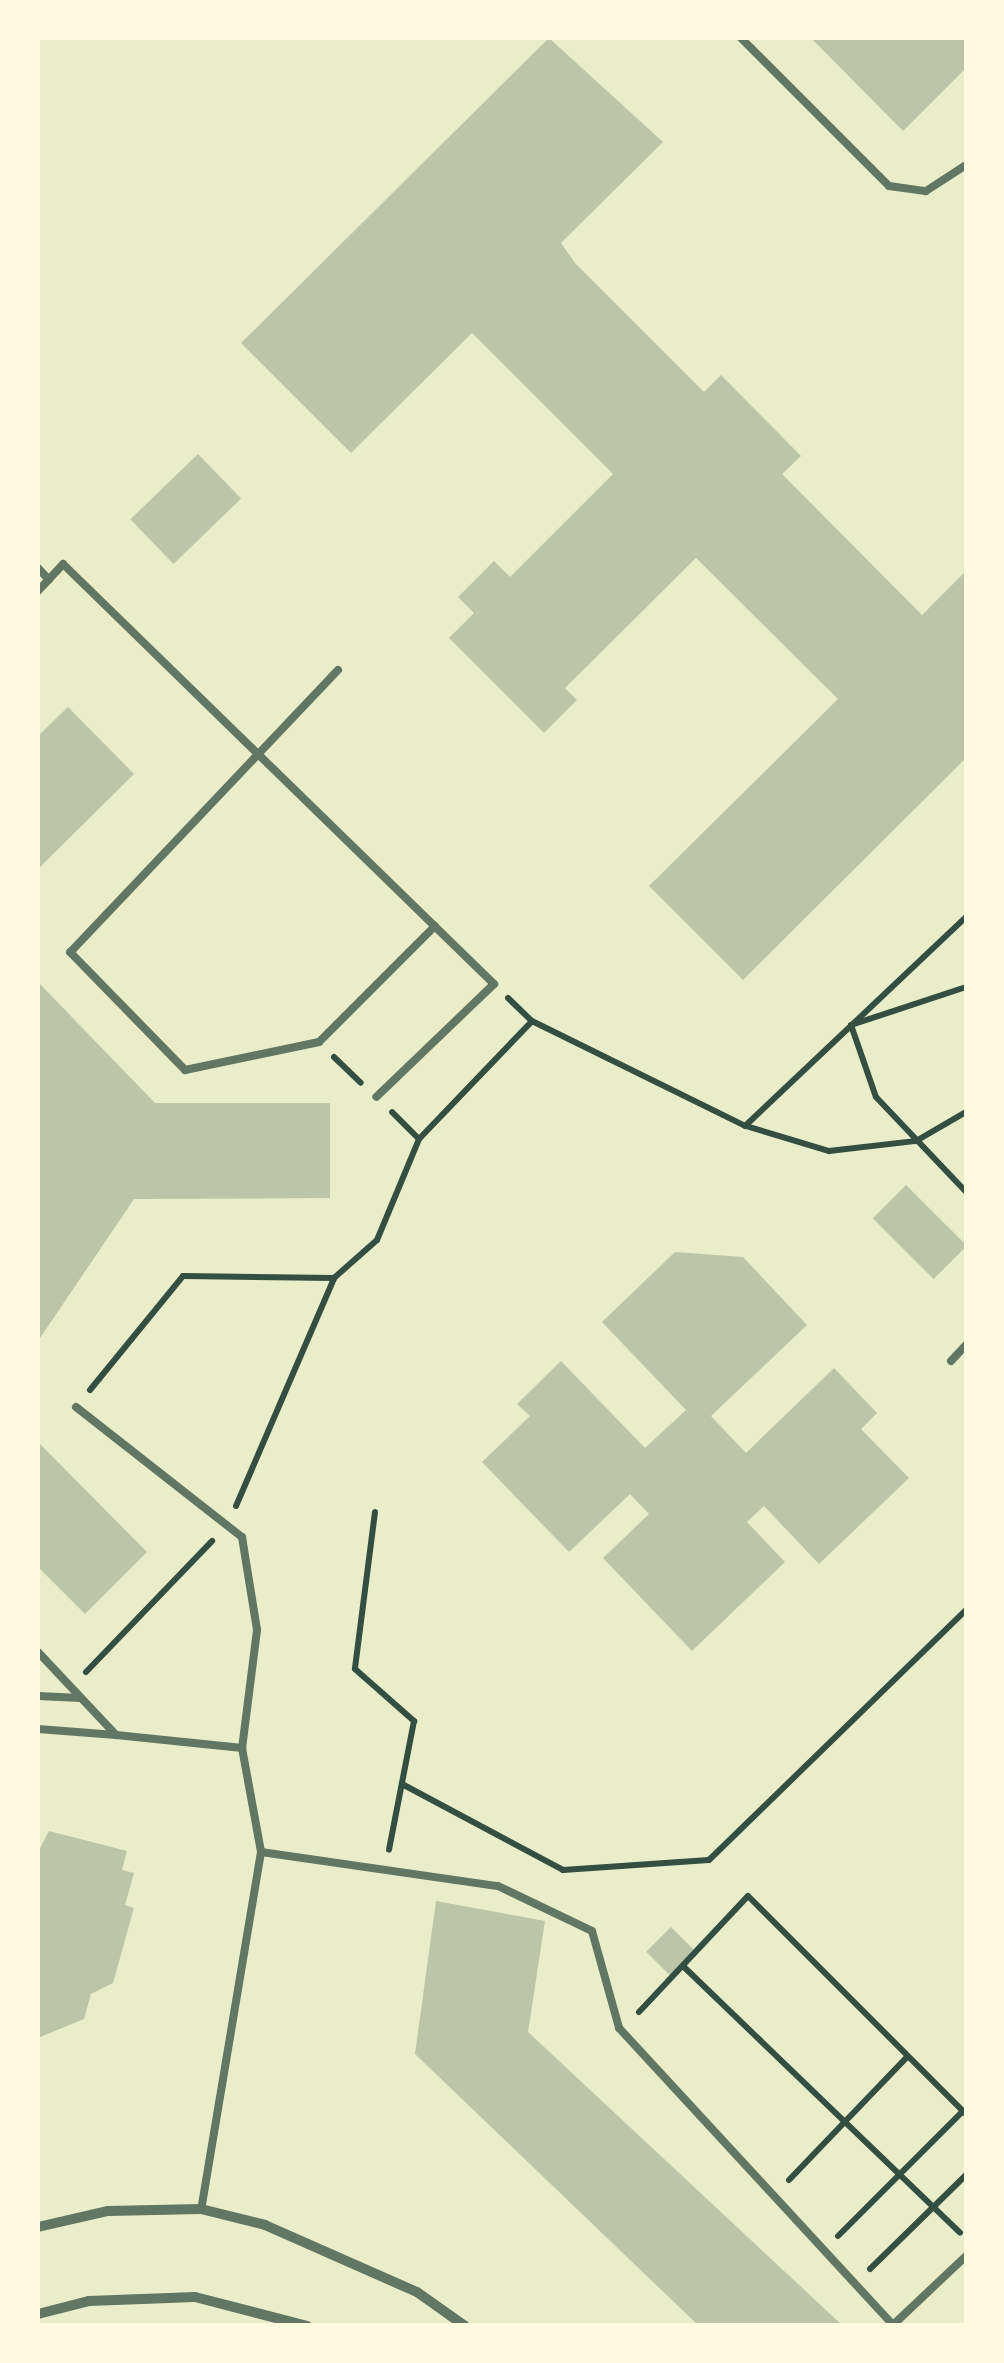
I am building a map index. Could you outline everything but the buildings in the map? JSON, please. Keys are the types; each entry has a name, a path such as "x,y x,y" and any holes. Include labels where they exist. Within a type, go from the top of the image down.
{"street":[{"path":"38,2228 108,2211 201,2209 265,2225 417,2292 465,2326"},
{"path":"38,2314 89,2301 195,2297 307,2326"}],"lane":[{"path":"742,38 889,186 926,191 966,166"},
{"path":"38,591 63,564 261,750 494,984 376,1097"},
{"path":"38,568 48,580"},
{"path":"338,670 70,952 185,1070 319,1042 434,926"},
{"path":"952,1360 966,1345"},
{"path":"76,1407 242,1537 258,1630 242,1748 261,1852 201,2209"},
{"path":"38,1652 116,1735"},
{"path":"38,1696 81,1698"},
{"path":"38,1729 242,1748"},
{"path":"261,1852 386,1866 498,1886 592,1931 619,2028 893,2326 966,2256"}],"path":[{"path":"745,1126 966,917"},
{"path":"852,1026 966,987"},
{"path":"76,1407 183,1276 334,1278 376,1240 419,1138 532,1021 745,1126 829,1151 916,1141 966,1112"},
{"path":"852,1026 876,1097 966,1192"},
{"path":"319,1042 419,1138"},
{"path":"375,1512 354,1669 414,1721 386,1866"},
{"path":"402,1784 564,1870 710,1860 966,1610"},
{"path":"619,2028 684,1967 748,1896 965,2112 823,2251"},
{"path":"684,1967 966,2239"},
{"path":"774,2196 907,2056"},
{"path":"855,2284 966,2175"}]}
